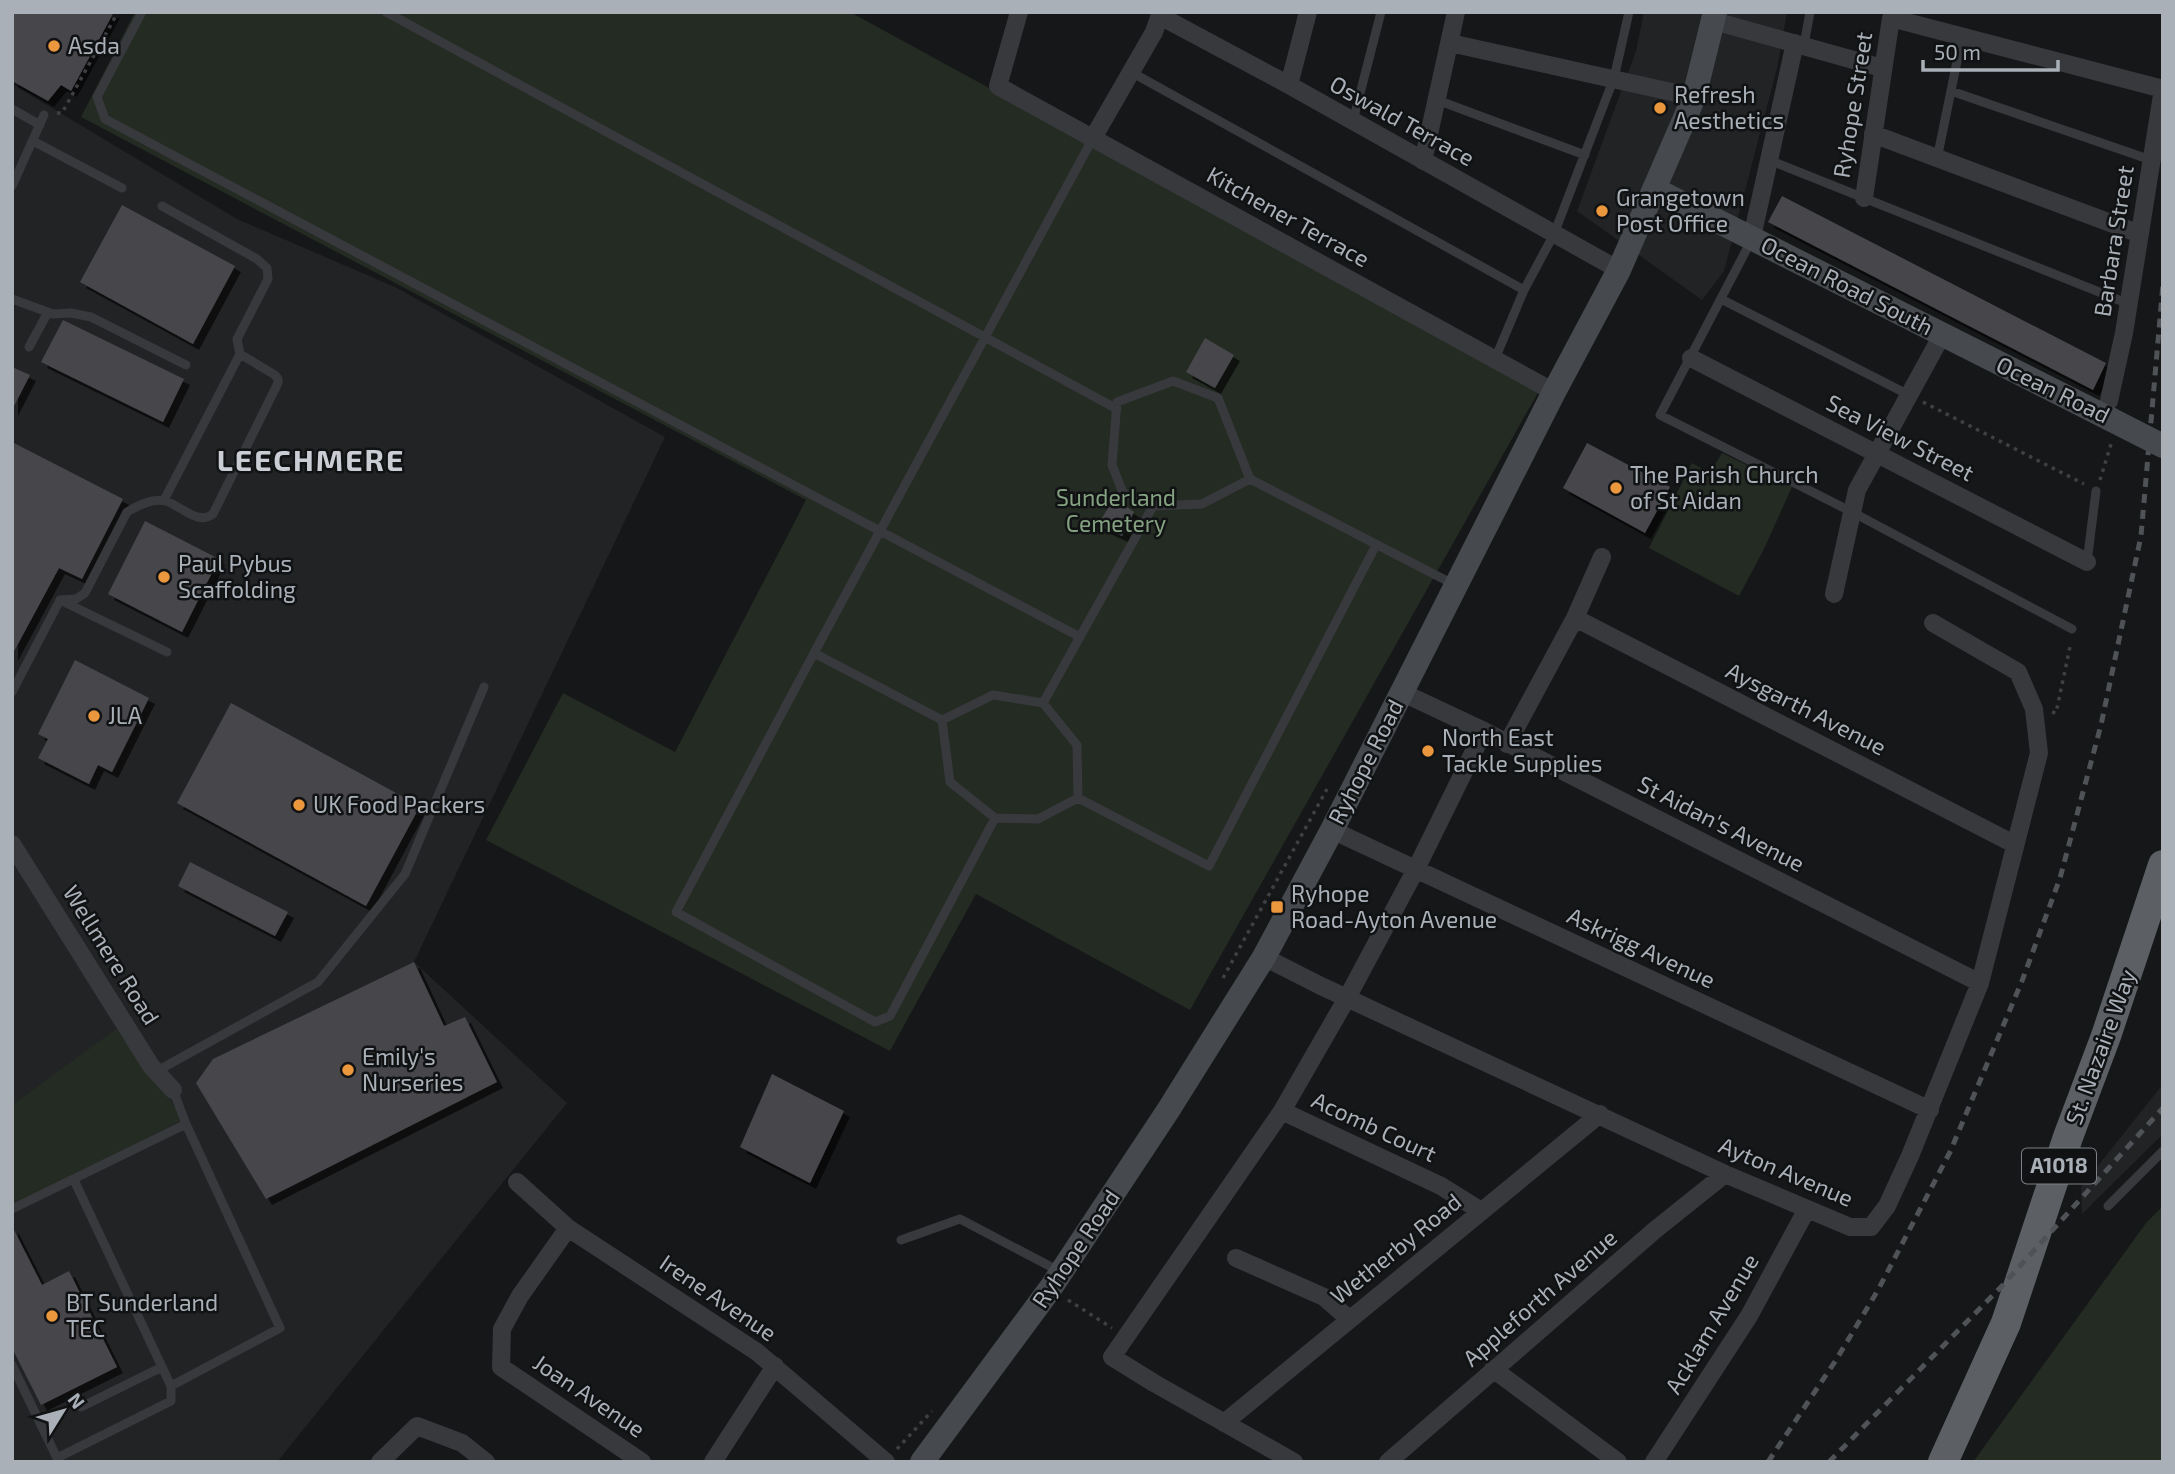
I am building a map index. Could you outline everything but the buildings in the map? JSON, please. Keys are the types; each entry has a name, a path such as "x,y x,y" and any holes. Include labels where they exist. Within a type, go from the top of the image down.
{"highway":[{"name":"St. Nazaire Way","path":"1943,1462 2006,1323 2163,865"}],"main road":[{"name":"Ryhope Road","path":"922,1462 1056,1280 1169,1109 1264,957 1332,830 1554,391 1619,270 1694,97 1714,17"},
{"path":"1654,189 1752,237"},
{"name":"Ocean Road South","path":"1752,237 1942,335"},
{"name":"Ocean Road","path":"1942,335 2109,412 2163,446"}],"street":[{"name":"Kitchener Terrace","path":"1019,12 998,86 1554,391"},
{"path":"1289,85 1308,12"},
{"path":"1423,161 1456,12"},
{"path":"1093,138 1154,32 1160,14"},
{"name":"Oswald Terrace","path":"1160,14 1619,270"},
{"path":"1714,17 1882,68"},
{"name":"Ryhope Street","path":"1864,198 1891,18 1962,37"},
{"path":"1962,37 2163,89"},
{"path":"1450,43 1694,97"},
{"path":"1752,237 1799,44"},
{"name":"Barbara Street","path":"2109,412 2163,89"},
{"path":"1873,134 2140,234"},
{"path":"1834,594 1857,490 1942,335"},
{"name":"Sea View Street","path":"1691,358 2087,562"},
{"path":"1507,744 1575,618 1602,557"},
{"name":"Aysgarth Avenue","path":"1575,618 2014,844"},
{"name":"Ayton Avenue","path":"1264,957 1725,1174 1850,1227 1871,1227 1887,1206 1930,1110 1980,983 2039,753 2034,709 2018,672 1933,623"},
{"name":"St Aidan's Avenue","path":"1401,692 1980,983"},
{"path":"1294,1462 1112,1357 1282,1111 1347,998 1484,732"},
{"name":"Askrigg Avenue","path":"1332,830 1930,1110"},
{"name":"Wellmere Road","path":"12,844 151,1066 173,1090"},
{"name":"Acomb Court","path":"1282,1111 1441,1186 1481,1211"},
{"name":"Wetherby Road","path":"1224,1423 1600,1114"},
{"name":"Appleforth Avenue","path":"1388,1462 1655,1230 1725,1174"},
{"name":"Irene Avenue","path":"517,1182 568,1228 775,1366 890,1457"},
{"name":"Acklam Avenue","path":"1654,1462 1749,1316 1807,1209"},
{"name":"Joan Avenue","path":"568,1228 520,1296 502,1329 501,1367 642,1462"},
{"path":"1236,1258 1324,1297 1349,1319"},
{"path":"713,1462 775,1366"},
{"path":"1493,1369 1618,1462"},
{"path":"380,1462 417,1426 462,1443 486,1462"}],"lane":[{"path":"142,12 97,97 105,119 1080,637"},
{"path":"386,12 1116,409"},
{"path":"1353,121 1381,12"},
{"path":"1494,359 1524,290 1554,234 1585,155 1614,78 1629,12"},
{"path":"1799,44 1810,12"},
{"path":"1937,159 1962,37"},
{"path":"1131,72 1524,290"},
{"path":"1951,91 2151,160"},
{"path":"1437,100 1585,155"},
{"path":"12,109 40,125"},
{"path":"12,186 44,115"},
{"path":"995,818 890,1016 875,1022 676,912 1093,138"},
{"path":"33,141 122,188"},
{"path":"1769,160 2129,304"},
{"path":"162,206 257,259 267,268 268,279 237,339 240,354 164,500"},
{"path":"1752,237 1660,415 1852,512 2072,629"},
{"path":"12,299 48,312 91,317 186,365"},
{"path":"1721,299 1909,395"},
{"path":"29,347 48,312"},
{"path":"60,600 75,598 85,593 127,512 138,505 164,500 200,519 207,519 213,514 278,383 275,375 240,354"},
{"path":"1250,479 1202,504 1153,506 1123,493 1112,465 1117,402 1173,381 1218,398 1250,479 1456,585"},
{"path":"2087,562 2096,491"},
{"path":"1043,703 1153,506"},
{"path":"1079,798 1209,866 1377,545"},
{"path":"60,600 167,652"},
{"path":"12,692 60,600"},
{"path":"814,653 943,720"},
{"path":"157,1071 318,982 405,874 484,687"},
{"path":"943,720 993,695 1043,703 1077,744 1079,798"},
{"path":"943,720 950,782 995,818 1038,819 1079,798"},
{"path":"171,1386 280,1328 173,1090"},
{"path":"12,1209 186,1124"},
{"path":"2108,1206 2163,1151"},
{"path":"12,1365 57,1458 171,1401 171,1386 74,1180"},
{"path":"901,1240 960,1219 1056,1280"},
{"path":"82,1407 162,1367"}],"path":[{"path":"44,115 62,113 118,12"},
{"path":"1909,395 2096,491 2113,438 2109,412"},
{"path":"2034,709 2056,713 2072,629"},
{"path":"1218,987 1330,783"},
{"path":"1056,1280 1125,1337"},
{"path":"890,1457 938,1404"}],"shaded area":[{"path":"1644,12 1787,12 1777,68 1724,271 1702,300 1577,211 1636,51"},
{"path":"12,84 237,219 395,287 665,437 414,962 567,1103 277,1462 12,1462"},
{"path":"2163,1084 2163,1134 2082,1214 2081,1187"}],"green space":[{"name":"Sunderland Cemetery","path":"135,12 850,12 1540,389 1190,1010 976,894 890,1051 486,840 563,693 675,752 806,500 81,117"},
{"path":"1722,453 1792,487 1739,596 1649,548 1692,463 1710,473"},
{"path":"116,1029 184,1119 12,1207 12,1105"},
{"path":"2163,1206 2163,1462 1973,1462 2146,1223"}],"railway":[{"path":"1768,1462 1836,1360 1878,1290 1950,1152 2022,981 2060,878 2101,725 2141,536 2163,284"},
{"path":"1829,1462 2001,1287 2163,1108"}],"place":[{"name":"Asda","path":"54,46"},
{"name":"Refresh Aesthetics","path":"1660,108"},
{"name":"Grangetown Post Office","path":"1602,211"},
{"name":"The Parish Church of St Aidan","path":"1616,488"},
{"name":"Paul Pybus Scaffolding","path":"164,577"},
{"name":"JLA","path":"94,716"},
{"name":"North East Tackle Supplies","path":"1428,751"},
{"name":"UK Food Packers","path":"299,805"},
{"name":"Ryhope Road-Ayton Avenue","path":"1277,907"},
{"name":"Emily's Nurseries","path":"348,1070"},
{"name":"BT Sunderland TEC","path":"52,1316"}],"district":[{"name":"LEECHMERE","path":"311,461"}]}
